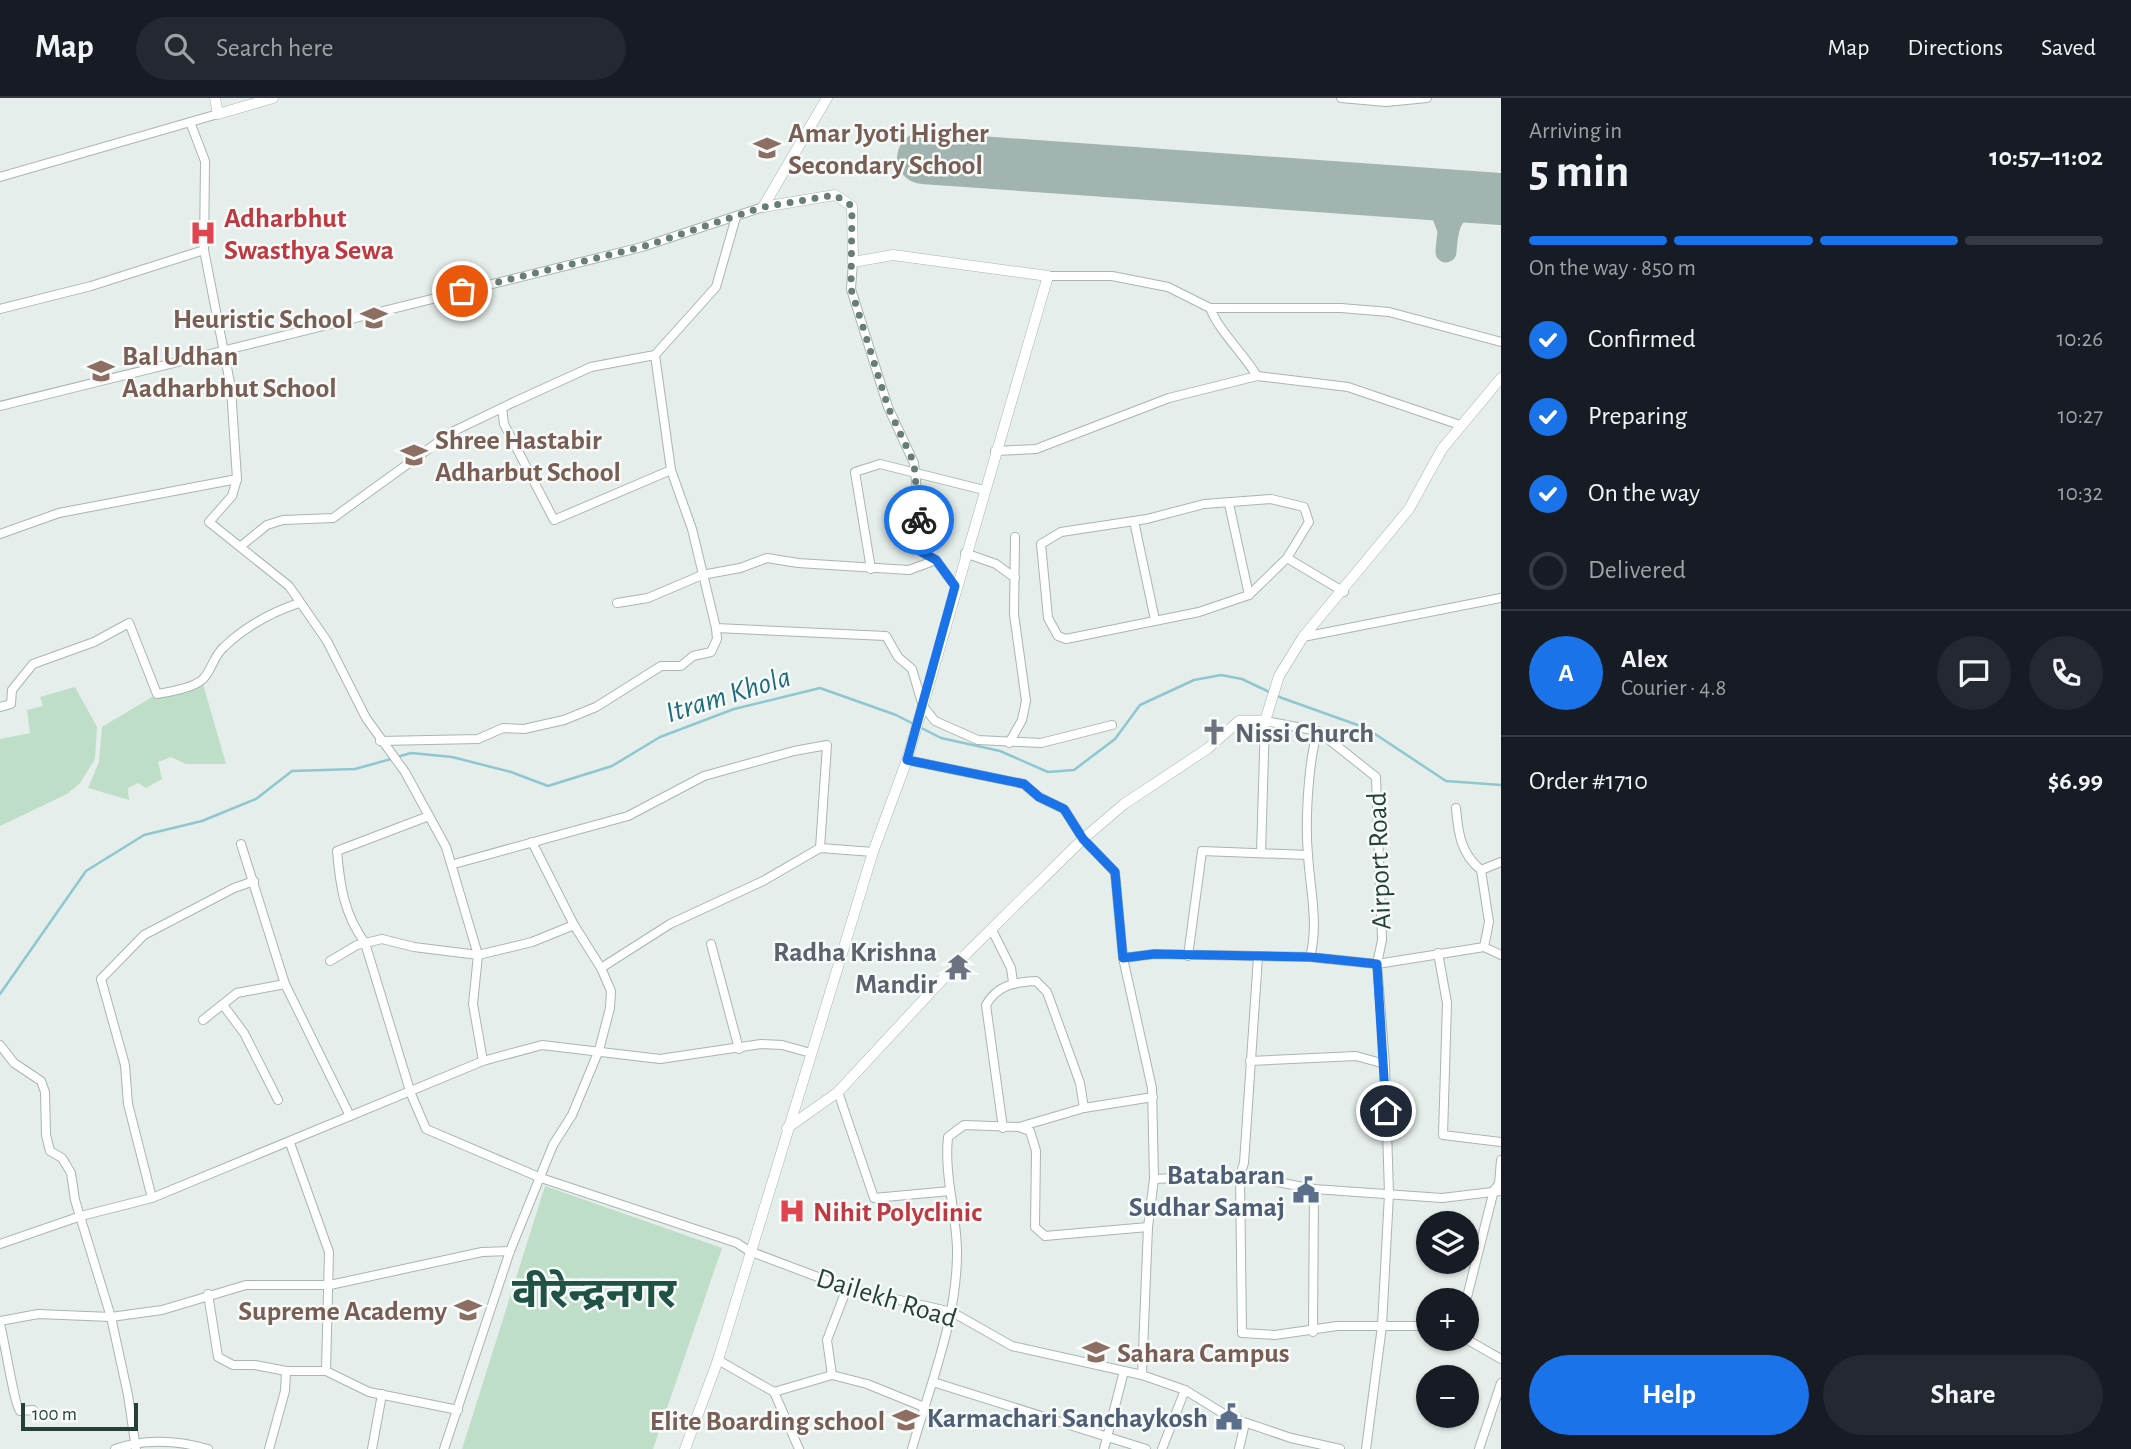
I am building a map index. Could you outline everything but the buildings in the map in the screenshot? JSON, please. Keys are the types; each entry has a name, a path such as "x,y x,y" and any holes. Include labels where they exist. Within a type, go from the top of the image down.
{"street":[{"path":"215,98 218,114"},
{"path":"0,177 273,98"},
{"path":"763,207 827,98"},
{"path":"1341,98 1386,102 1427,98"},
{"path":"190,122 205,161 204,250 231,388 237,479 232,496 209,522 289,586 327,641 380,741 405,772 454,864 478,955 473,1004 483,1061"},
{"path":"0,406 642,247 763,207 835,195 852,206 851,289 888,407 916,472 920,551 936,560 955,586"},
{"path":"241,546 267,526 283,520 333,518 452,432 592,366 655,355 716,287 736,217"},
{"path":"0,309 92,286 204,250"},
{"path":"853,262 893,256 1048,276 1112,276 1168,286 1210,308 1341,308 1389,312 1501,342"},
{"path":"685,1449 718,1360 749,1251 873,852 907,760 955,586 1048,276"},
{"path":"1210,308 1215,320 1241,350 1257,376"},
{"path":"380,741 478,739 503,728 524,729 564,720 596,707 661,666 681,666 693,656 711,652 717,639 716,628 692,529 671,470 655,355"},
{"path":"995,451 1036,449 1169,398 1257,376 1348,387 1460,425"},
{"path":"1261,853 1265,721 1279,676 1303,637 1344,592 1409,509 1442,449 1501,378"},
{"path":"502,408 504,424 554,520 671,470"},
{"path":"870,569 855,472 880,464 984,489"},
{"path":"0,534 59,513 237,479"},
{"path":"1271,499 1304,507 1309,522 1287,558 1249,595 1199,612 1066,639 1058,636 1048,618 1041,544 1061,532 1134,521 1204,504 1271,499"},
{"path":"1229,504 1249,595"},
{"path":"1134,521 1155,620"},
{"path":"1009,743 1022,720 1026,701 1016,633 1015,537"},
{"path":"965,553 996,564 1015,578"},
{"path":"617,603 648,598 702,575 740,568 766,558 870,569 909,570 936,560"},
{"path":"1287,558 1344,592"},
{"path":"1303,637 1480,605 1501,598"},
{"path":"0,707 11,704 12,690 33,664 94,642 129,623 155,692 159,694 195,684 205,677 220,650 235,637 275,611 299,603"},
{"path":"716,628 886,636 898,657 912,669 922,709 935,721 978,740 1041,743 1112,724"},
{"path":"787,1129 838,1092 894,1028 1083,839 1124,804 1207,749 1239,721 1265,721"},
{"name":"Airport Road","path":"1265,721 1318,731 1376,777 1382,940 1377,964 1385,1064 1389,1194 1382,1326 1366,1449"},
{"path":"1310,957 1315,937 1308,855 1312,748 1318,731"},
{"path":"454,864 628,816 704,776 794,751 827,745 820,848"},
{"path":"907,760 1024,784 1039,797 1064,809 1083,839 1115,872 1123,958 1153,1097 1153,1179 1148,1227 1142,1375"},
{"path":"1455,808 1458,834 1468,859 1481,870 1489,922 1484,947"},
{"name":"Dailekh Road","path":"429,816 337,851 341,893 349,922 365,943 411,1094 426,1129 541,1178 737,1243 749,1251 847,1288 952,1312 1012,1346 1142,1375 1185,1390 1229,1417 1245,1423 1340,1449"},
{"path":"444,1449 510,1251 553,1144 572,1115 599,1050 610,1008 611,990 601,968 573,925 532,842"},
{"path":"241,844 285,984 350,1116"},
{"path":"601,968 670,924 762,881 820,848 873,852"},
{"path":"1188,956 1202,851 1308,855"},
{"path":"1481,870 1501,862"},
{"path":"152,1198 128,1104 125,1065 101,979 144,935 234,888 254,881"},
{"path":"330,961 365,943 382,939 414,947 478,955 532,942 573,925"},
{"path":"992,930 1011,968 1013,982"},
{"path":"711,944 739,1049"},
{"path":"1123,958 1154,954 1310,957 1377,964 1484,947 1501,955"},
{"path":"1438,953 1447,1003 1443,1135 1501,1142"},
{"path":"1258,957 1244,1163 1240,1175 1242,1333 1275,1335 1313,1332 1337,1326 1416,1326"},
{"path":"1003,1128 986,1005 991,995 1013,982 1036,981 1047,992 1080,1083 1084,1108"},
{"path":"203,1020 237,993 285,984"},
{"path":"223,1004 244,1033 278,1100"},
{"path":"0,1244 80,1216 152,1198 350,1116 411,1094 483,1061 542,1045 660,1059 761,1044 782,1045 811,1053"},
{"path":"0,1045 14,1063 41,1081 45,1091 46,1135 50,1151 62,1158 71,1172 80,1216 111,1317 136,1445"},
{"path":"1250,1061 1356,1056 1385,1064"},
{"path":"838,1092 874,1198 950,1191"},
{"path":"912,1449 952,1312 957,1250 945,1163 948,1137 964,1125 1003,1128 1019,1126 1084,1108 1153,1097"},
{"path":"1019,1126 1030,1130 1034,1136 1035,1227 1045,1236 1148,1227"},
{"path":"290,1143 329,1252 326,1371"},
{"path":"1470,1288 1499,1184 1501,1160"},
{"path":"1153,1179 1240,1175 1314,1189 1442,1198 1497,1190"},
{"path":"1313,1332 1314,1189"},
{"path":"33,1410 20,1411 14,1405 11,1365 0,1322 38,1314 111,1317 162,1310 208,1294 246,1285 330,1284 481,1252 510,1251"},
{"path":"832,1375 827,1340 847,1288"},
{"path":"208,1294 218,1357 233,1365 255,1365 286,1371 326,1371 347,1383 382,1394 458,1410"},
{"path":"1479,1346 1501,1359"},
{"path":"718,1360 774,1392 797,1446 786,1449"},
{"path":"269,1449 285,1391 286,1371"},
{"path":"1104,1449 1124,1371"},
{"path":"774,1392 832,1375 867,1384 924,1407"},
{"path":"933,1381 1146,1449"},
{"path":"1479,1449 1501,1383"},
{"path":"1162,1449 1185,1390"},
{"path":"372,1449 382,1394"},
{"path":"1239,1449 1245,1423"},
{"path":"115,1449 182,1442 208,1449"}],"green space":[{"path":"203,684 226,764 186,764 171,757 158,762 162,779 146,788 138,783 128,788 129,800 88,788 99,762 102,727 152,697"},
{"path":"75,687 97,727 95,759 80,783 67,794 0,826 0,739 30,733 27,710 43,706 40,697"},
{"path":"545,1186 722,1248 653,1449 462,1449"}],"waterway":[{"name":"Itram Khola","path":"397,757 411,753 452,757 511,772 548,786 612,766 660,737 734,709 820,688 896,715 941,738 1000,751 1048,772 1074,770 1115,739 1140,705 1194,680 1221,675 1242,679 1282,698 1366,728 1446,781 1501,785"},
{"name":"Itram Khola","path":"0,994 86,871 144,835 202,821 256,799 292,771 355,769 391,759"}],"taxiway":[{"path":"1422,194 1440,209 1448,230"},
{"path":"1446,252 1448,231 1454,217 1484,198"}],"runway":[{"path":"923,158 1501,199"}],"way so far":[{"path":"462,291 642,247 763,207 835,195 843,199 852,206 851,289 888,407 914,463 919,520"}],"place":[{"name":"Amar Jyoti Higher Secondary School","path":"767,148"},
{"name":"Adharbhut Swasthya Sewa","path":"203,233"},
{"name":"Heuristic School","path":"374,318"},
{"name":"Bal Udhan Aadharbhut School","path":"101,371"},
{"name":"Shree Hastabir Adharbut School","path":"414,455"},
{"name":"Nissi Church","path":"1214,732"},
{"name":"Radha Krishna Mandir","path":"958,967"},
{"name":"Batabaran Sudhar Samaj","path":"1306,1190"},
{"name":"Nihit Polyclinic","path":"792,1211"},
{"name":"Supreme Academy","path":"468,1310"},
{"name":"Sahara Campus","path":"1096,1352"},
{"name":"Karmachari Sanchaykosh","path":"1229,1417"},
{"name":"Elite Boarding school","path":"906,1420"}],"district":[{"name":"वीरेन्द्रनगर","path":"594,1292"}],"route":[{"path":"919,520 920,551 936,560 955,586 907,760 947,767 989,779 1024,784 1039,797 1064,809 1083,839 1115,872 1123,958 1154,954 1310,957 1377,964 1386,1111"}]}
